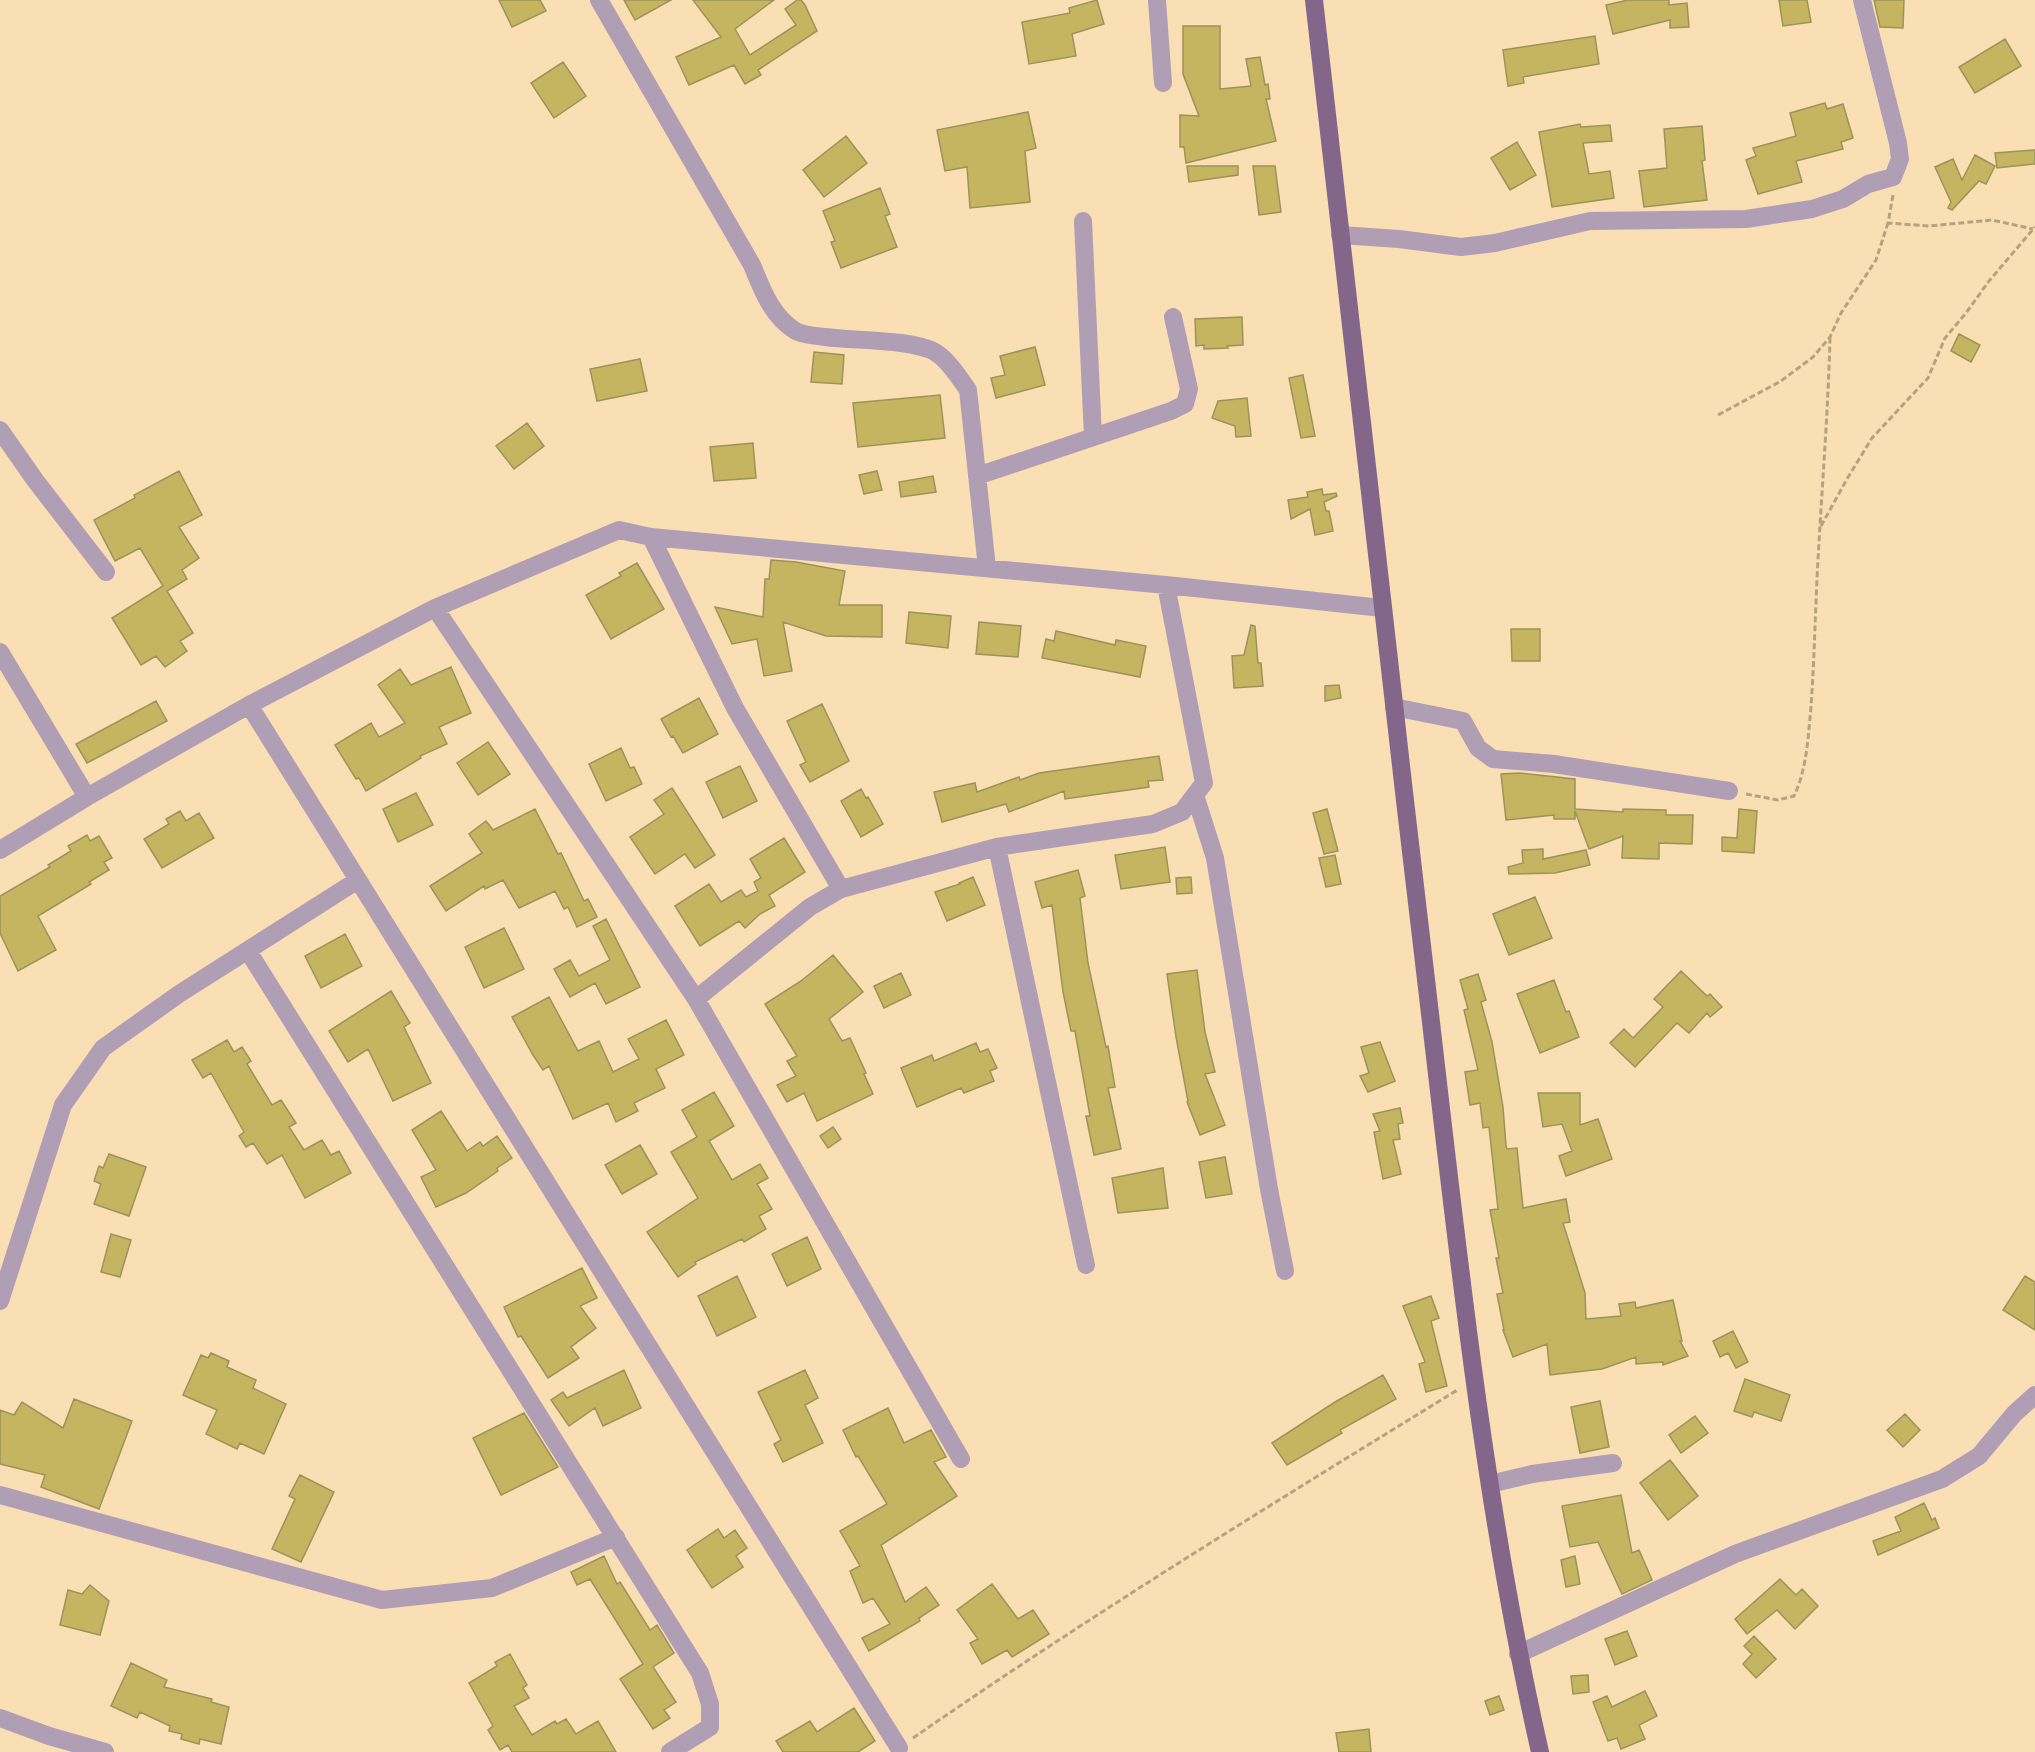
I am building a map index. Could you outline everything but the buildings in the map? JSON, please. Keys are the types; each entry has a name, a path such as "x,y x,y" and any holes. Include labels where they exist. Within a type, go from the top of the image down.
{"main road":[{"path":"1314,0 1382,608 1473,1381 1518,1654 1540,1752"}],"street":[{"path":"599,0 752,265 766,298 776,313 795,331 848,340 889,342 936,352 957,374 968,390 987,568"},
{"path":"1157,0 1163,83"},
{"path":"1340,235 1399,239 1461,247 1495,243 1590,221 1746,219 1812,209 1843,199 1868,184 1893,177 1900,159 1898,143 1862,0"},
{"path":"1083,221 1093,437"},
{"path":"977,476 1171,411 1185,404 1189,389 1173,317"},
{"path":"0,430 35,480 106,572"},
{"path":"0,850 87,797 249,705 435,608 619,530 651,537 1166,585 1382,608"},
{"path":"651,537 735,708 841,889"},
{"path":"696,999 810,907 841,889 997,847 1152,824 1182,812 1204,783 1166,585"},
{"path":"435,608 696,999 961,1459"},
{"path":"0,652 87,797"},
{"path":"249,705 899,1748"},
{"path":"1394,706 1463,721 1478,748 1493,759 1554,764 1730,791"},
{"path":"1195,795 1215,858 1285,1271"},
{"path":"997,847 1086,1265"},
{"path":"0,1301 63,1105 103,1048 179,994 358,880"},
{"path":"248,951 700,1673 710,1704 710,1727 670,1752"},
{"path":"1518,1654 1735,1554 1942,1479 1979,1456 2014,1414 2035,1395"},
{"path":"1490,1484 1532,1474 1613,1463"},
{"path":"0,1495 382,1600 492,1588 616,1537"},
{"path":"0,1718 49,1736 105,1752"}],"path":[{"path":"1718,415 1781,381 1813,357 1830,337 1841,313 1876,260 1888,223 1893,198 1893,177"},
{"path":"1820,528 1846,479 1872,438 1928,378 1945,338 2034,228 1992,220 1929,226 1888,223"},
{"path":"1730,791 1778,800 1794,796 1802,779 1809,733 1813,674 1828,415 1830,337"},
{"path":"899,1748 1012,1670 1289,1493 1473,1381"}]}
